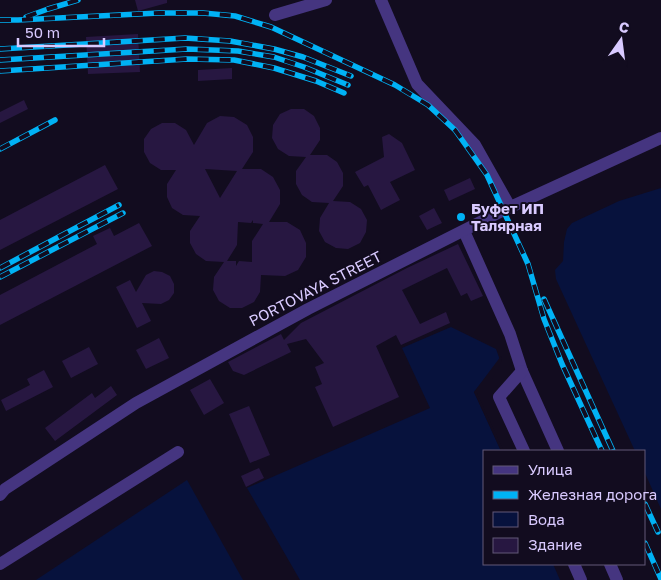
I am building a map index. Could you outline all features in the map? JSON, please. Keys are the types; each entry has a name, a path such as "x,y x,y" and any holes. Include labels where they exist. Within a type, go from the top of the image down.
{"street":[{"path":"275,15 326,0"},
{"path":"380,0 417,84 475,145 510,207"},
{"name":"PORTOVAYA STREET","path":"0,496 6,489 136,403 308,309 510,207 661,138"},
{"path":"464,231 510,334 522,371 558,450"},
{"path":"522,371 499,397 524,450"},
{"path":"0,564 178,452"},
{"path":"574,565 582,580"},
{"path":"610,565 617,580"}],"water":[{"path":"661,188 661,509 646,475 646,450 635,450 556,279 555,270 563,261 567,229 572,223 619,201"},
{"path":"451,327 496,349 500,360 474,392 501,450 483,450 483,565 553,565 560,580 300,580 247,488 430,408 402,348"},
{"path":"187,480 243,580 36,580"}],"pier":[{"path":"501,356 502,361 492,379 477,393 504,450 501,450 474,392"}],"building":[{"path":"135,0 167,0 167,3 138,11"},
{"path":"138,34 140,72 88,74 86,37"},
{"path":"232,68 232,79 198,81 198,70"},
{"path":"24,100 28,109 0,123 0,112"},
{"path":"291,109 304,109 314,116 320,128 320,140 310,155 327,155 337,162 343,173 343,186 333,201 350,202 361,209 367,220 366,232 360,243 348,249 336,248 325,242 319,231 320,218 329,203 312,202 302,195 296,184 296,171 306,157 289,156 278,149 272,138 273,125 280,114"},
{"path":"220,116 234,117 247,125 253,137 253,152 242,169 261,169 273,177 280,190 280,204 269,222 287,222 300,230 306,243 306,257 298,270 285,276 261,275 260,292 254,302 242,308 230,308 219,301 213,290 214,277 224,262 206,261 196,254 190,243 190,231 200,216 183,215 172,208 167,197 167,184 176,170 161,170 150,163 144,152 144,139 151,129 162,123 175,123 186,130 194,145 207,123","holes":["205,169 237,171 220,198","253,220 253,223 263,224 252,241 252,262 239,261 236,266 236,261 227,261 237,245 238,222 251,223"]},
{"path":"389,134 402,143 415,170 390,182 400,200 381,210 368,185 364,187 355,172 384,157 382,137"},
{"path":"105,165 118,189 0,250 0,220"},
{"path":"470,178 475,189 449,201 444,190"},
{"path":"434,208 442,223 427,230 419,216"},
{"path":"139,223 152,246 0,325 0,295 97,244 93,236 110,228 114,236"},
{"path":"458,244 483,296 471,301 467,293 461,296 447,268 402,290 420,324 446,312 450,323 401,345 396,335 376,346 399,397 333,427 315,387 322,384 315,367 324,363 306,339 287,344 291,352 244,375 233,371 228,362 281,334 284,340 301,323"},
{"path":"154,271 170,276 174,284 174,293 169,300 161,304 142,303 151,321 137,328 116,287 130,280 136,292 146,275"},
{"path":"159,338 169,358 146,369 136,350"},
{"path":"89,347 98,364 71,378 62,361"},
{"path":"44,370 53,387 6,411 1,400 30,385 27,379"},
{"path":"210,379 224,403 204,415 190,390"},
{"path":"111,386 117,395 55,441 45,428 92,393 95,398"},
{"path":"249,406 270,455 250,463 229,414"},
{"path":"259,468 264,478 246,487 241,476"}],"railway":[{"path":"26,17 78,0"},
{"path":"0,20 159,13 203,13 235,16 271,27 395,85 428,105 455,130 487,175 528,264 544,319 562,364 602,450"},
{"path":"0,49 185,38 230,41 274,49 303,57 351,76"},
{"path":"0,60 187,49 238,51 274,57 348,85"},
{"path":"0,71 187,59 234,60 274,68 316,81 344,93"},
{"path":"0,149 55,120"},
{"path":"0,268 119,205"},
{"path":"0,277 123,213"},
{"path":"544,299 613,450"},
{"path":"646,506 658,532"},
{"path":"646,545 661,579"}],"place":[{"name":"Буфет ИП Талярная","path":"461,217"}]}
